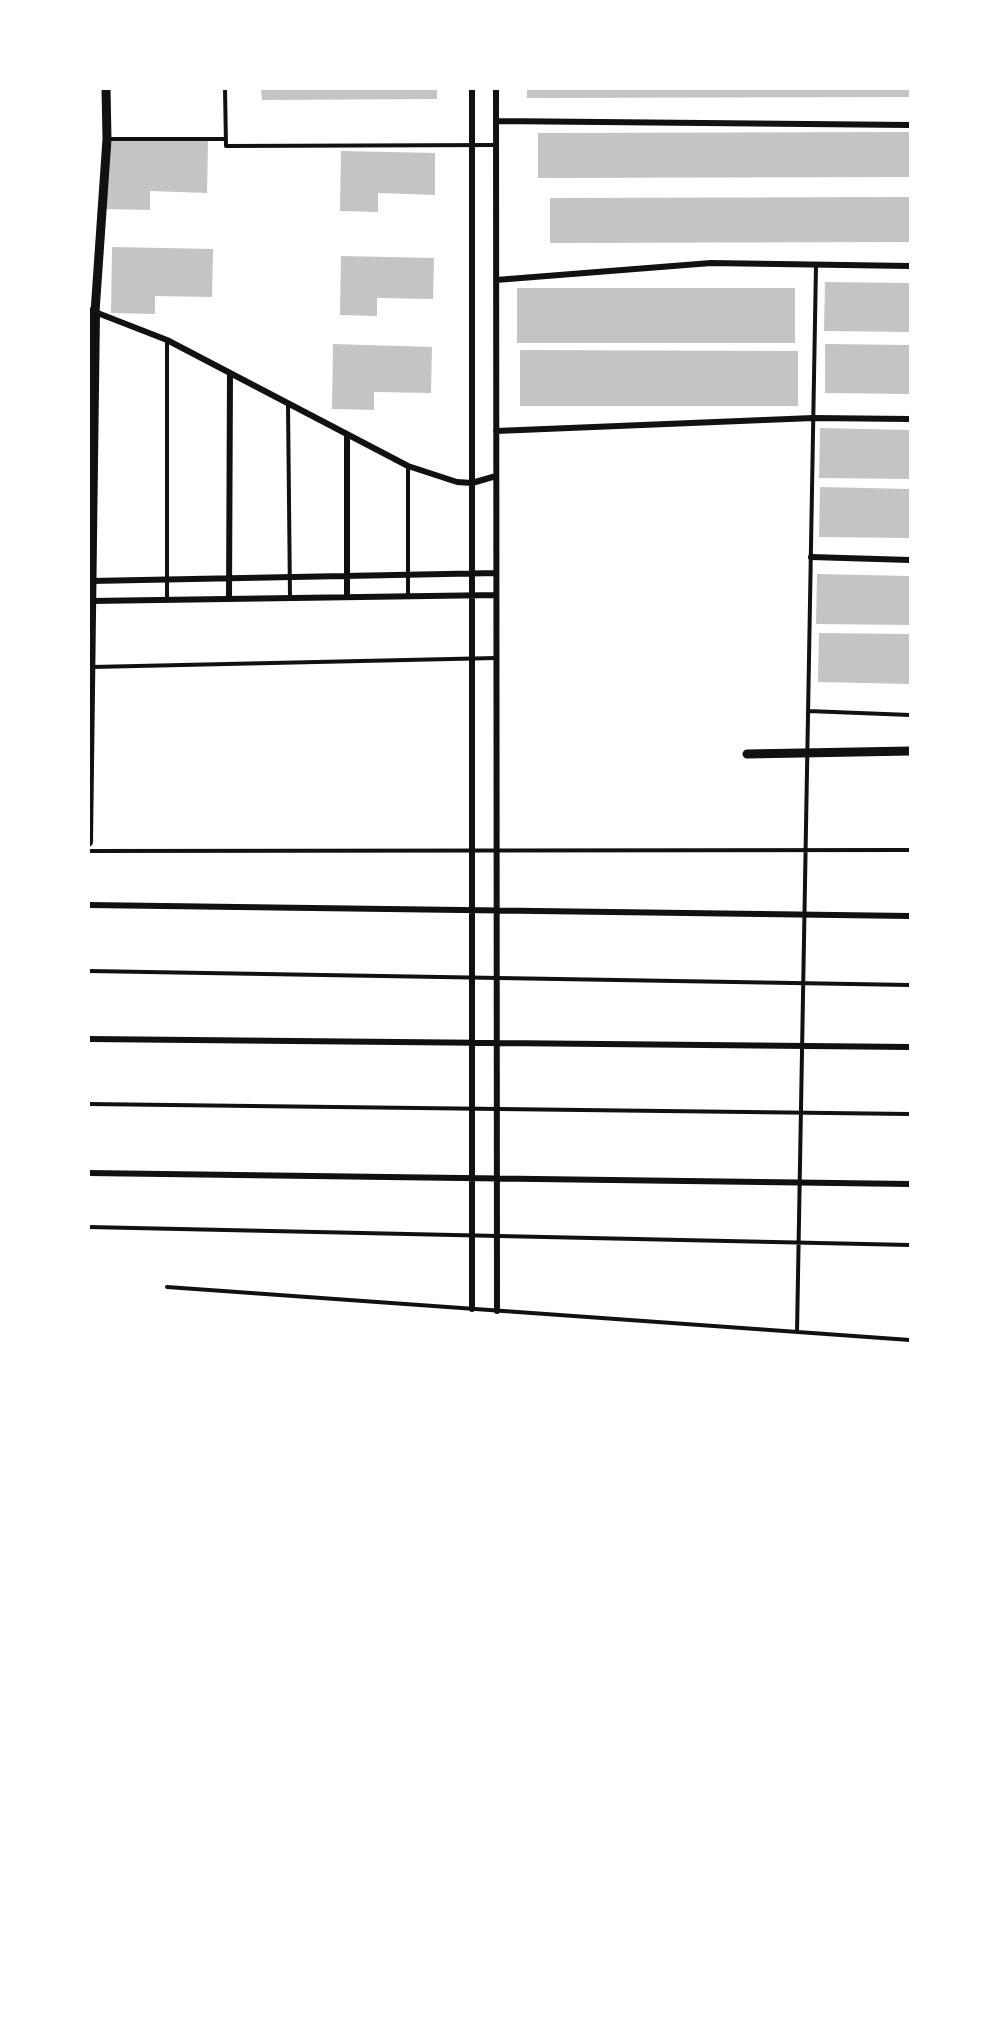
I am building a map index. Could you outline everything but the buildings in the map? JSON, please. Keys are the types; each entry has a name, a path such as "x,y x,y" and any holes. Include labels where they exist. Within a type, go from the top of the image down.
{"main road":[{"path":"88,842 92,312"}],"street":[{"path":"106,88 107,139 92,312 167,340 408,466 457,482 472,483 496,476"},
{"path":"472,88 472,1309"},
{"path":"496,88 497,1311"},
{"path":"496,121 910,125"},
{"path":"496,280 711,263 910,266"},
{"path":"229,599 230,373"},
{"path":"496,431 813,418 910,419"},
{"path":"347,434 347,597"},
{"path":"811,557 910,560"},
{"path":"91,581 496,573"},
{"path":"91,601 496,595"},
{"path":"747,754 910,751"},
{"path":"88,905 910,916"},
{"path":"88,1039 910,1047"},
{"path":"88,1173 910,1184"}],"lane":[{"path":"225,88 226,146 496,145"},
{"path":"107,139 226,139"},
{"path":"798,1332 816,264"},
{"path":"167,340 167,600"},
{"path":"288,403 290,598"},
{"path":"408,466 408,597"},
{"path":"91,667 496,658"},
{"path":"808,711 910,715"},
{"path":"88,851 910,850"},
{"path":"88,971 910,985"},
{"path":"88,1104 910,1114"},
{"path":"88,1227 910,1245"},
{"path":"166,1287 910,1340"}]}
